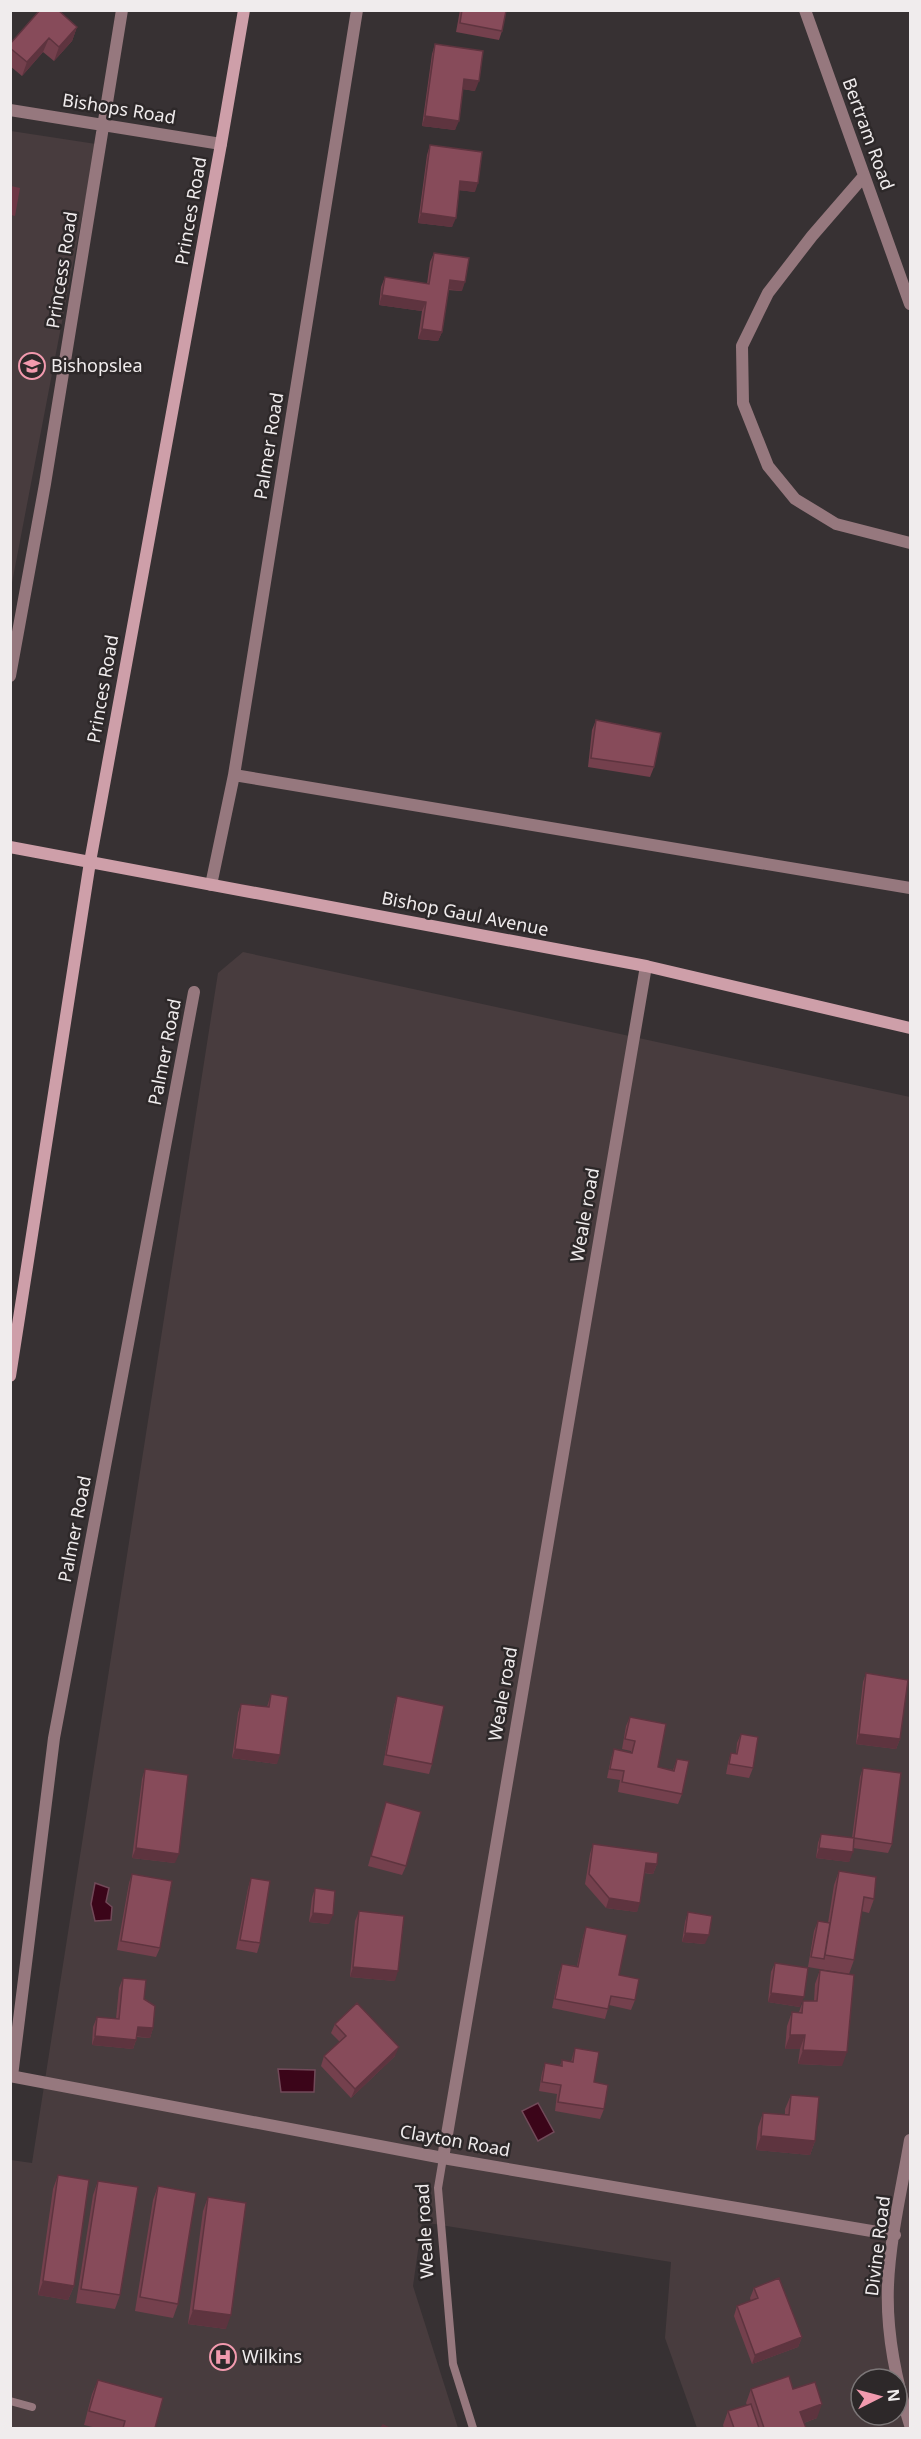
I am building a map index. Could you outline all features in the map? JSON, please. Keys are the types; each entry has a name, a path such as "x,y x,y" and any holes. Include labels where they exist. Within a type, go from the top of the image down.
{"main road":[{"name":"Princes Road","path":"10,1376 90,862 244,10"},
{"name":"Bishop Gaul Avenue","path":"10,847 645,966 910,1028"}],"street":[{"name":"Princess Road","path":"10,676 47,472 122,10"},
{"name":"Palmer Road","path":"211,885 234,775 357,10"},
{"name":"Bertram Road","path":"805,10 910,304"},
{"name":"Bishops Road","path":"10,110 221,144"},
{"path":"864,176 812,236 768,293 742,346 743,403 768,466 795,499 836,524 910,543"},
{"path":"234,775 910,888"},
{"name":"Weale road","path":"443,2158 645,966"},
{"name":"Palmer Road","path":"11,2076 54,1738 194,992"},
{"name":"Clayton Road","path":"11,2076 443,2158 895,2235"},
{"name":"Divine Road","path":"910,2140 888,2285 889,2328 902,2400 910,2425"}],"lane":[{"name":"Weale road","path":"443,2158 438,2188 453,2364 473,2428"},
{"path":"10,2401 32,2407"}],"shaded area":[{"name":"Bishopslea","path":"11,131 96,144 11,588"},
{"path":"11,186 20,188 15,216 11,215"},
{"path":"243,952 910,1097 910,2428 697,2428 665,2338 671,2262 422,2222 413,2286 458,2428 11,2428 11,2160 32,2163 218,973"},
{"path":"95,1883 109,1888 106,1902 112,1907 111,1920 95,1921 91,1904"},
{"path":"278,2069 315,2070 314,2092 281,2092"},
{"path":"538,2103 554,2132 538,2141 522,2111"}],"building":[{"path":"40,10 58,10 77,27 59,47 49,38 27,62 10,48 10,44"},
{"path":"462,10 506,11 502,31 460,23"},
{"path":"435,44 483,51 479,81 464,79 459,121 425,116"},
{"path":"430,145 482,152 478,183 460,181 456,218 421,213"},
{"path":"434,253 469,258 465,282 450,280 442,332 422,329 426,302 382,295 385,277 429,284"},
{"path":"596,720 661,733 654,767 591,758"},
{"path":"866,1673 908,1680 900,1739 859,1734"},
{"path":"271,1694 288,1697 280,1755 235,1749 241,1704 269,1707"},
{"path":"397,1696 444,1706 432,1764 386,1755"},
{"path":"630,1717 666,1724 658,1767 674,1771 677,1759 689,1761 682,1794 622,1782 624,1771 610,1769 614,1749 632,1753 635,1741 625,1739"},
{"path":"741,1734 758,1737 753,1768 729,1764 731,1753 737,1754"},
{"path":"863,1768 901,1773 892,1844 854,1838"},
{"path":"145,1769 188,1775 179,1854 136,1848"},
{"path":"386,1802 421,1812 406,1866 371,1856"},
{"path":"821,1834 854,1838 853,1852 819,1848"},
{"path":"593,1844 658,1853 657,1864 646,1863 640,1903 609,1898 589,1874"},
{"path":"839,1871 876,1877 874,1899 864,1897 854,1960 825,1955"},
{"path":"132,1874 172,1881 160,1948 121,1941"},
{"path":"251,1878 270,1881 260,1943 240,1940"},
{"path":"315,1888 335,1891 333,1915 313,1913"},
{"path":"359,1911 404,1916 398,1971 353,1967"},
{"path":"688,1912 712,1916 709,1935 685,1933"},
{"path":"818,1921 830,1923 824,1959 811,1957"},
{"path":"586,1927 627,1935 619,1975 639,1979 635,2000 611,1996 608,2009 555,1999 562,1964 578,1967"},
{"path":"775,1963 808,1968 804,1997 771,1993"},
{"path":"820,1970 854,1975 847,2052 803,2050 805,2035 790,2035 792,2012 802,2013 803,2001 817,2001"},
{"path":"123,1978 146,1980 144,1999 155,2006 153,2028 138,2027 136,2040 95,2036 97,2017 119,2019"},
{"path":"357,2003 399,2047 355,2089 324,2056 346,2036 335,2024"},
{"path":"575,2048 599,2052 594,2082 608,2085 604,2109 558,2102 561,2085 542,2082 545,2063 562,2066 562,2060 573,2062"},
{"path":"791,2095 819,2097 815,2141 761,2136 763,2113 789,2115"},
{"path":"58,2175 89,2180 74,2286 43,2281"},
{"path":"98,2181 138,2187 120,2295 81,2289"},
{"path":"158,2186 196,2193 178,2304 140,2297"},
{"path":"208,2197 246,2203 231,2315 193,2310"},
{"path":"779,2278 802,2337 755,2355 737,2306 758,2298 754,2288"},
{"path":"789,2376 793,2389 815,2382 822,2404 800,2412 806,2428 764,2428 751,2389"},
{"path":"98,2380 163,2398 155,2428 123,2428 125,2421 89,2411"},
{"path":"751,2404 759,2428 734,2428 728,2411"}],"place":[{"name":"Bishopslea","path":"32,366"},
{"name":"Wilkins","path":"223,2357"}]}
